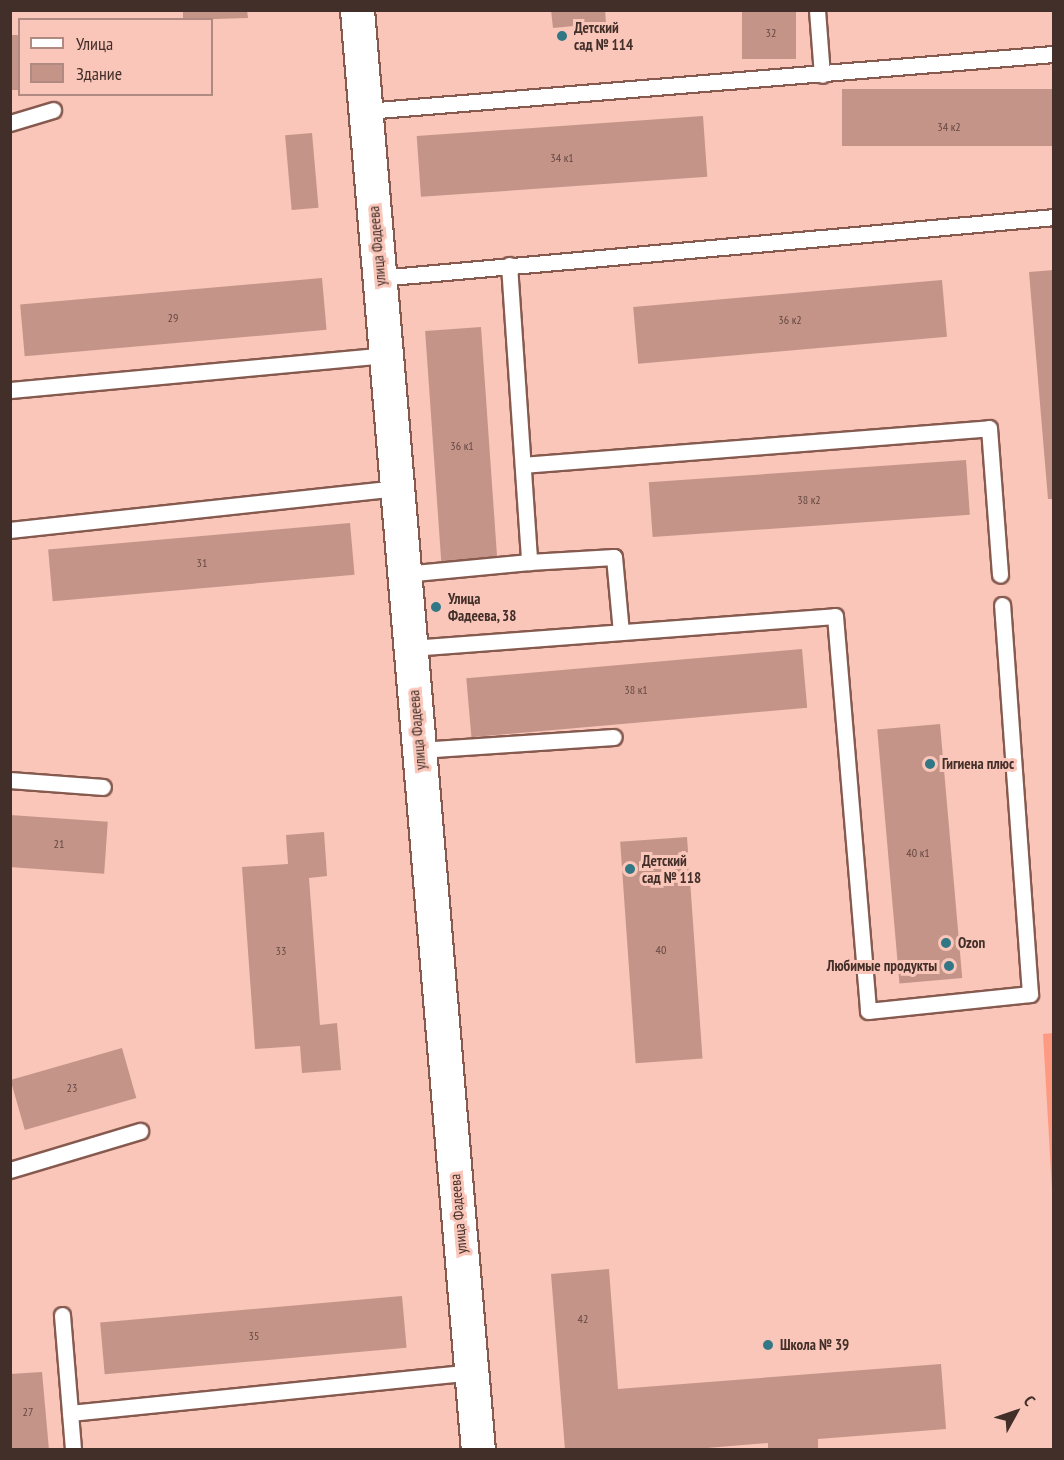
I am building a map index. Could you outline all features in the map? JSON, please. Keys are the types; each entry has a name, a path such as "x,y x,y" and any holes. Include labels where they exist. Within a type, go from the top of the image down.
{"street":[{"name":"улица Фадеева","path":"357,10 478,1449"}],"lane":[{"path":"816,10 822,75"},
{"path":"366,111 822,75 1053,54"},
{"path":"10,123 52,110"},
{"path":"379,278 1053,217"},
{"path":"509,266 529,562"},
{"path":"10,390 386,355"},
{"path":"523,465 989,428 1000,575"},
{"path":"10,530 397,488"},
{"path":"404,574 529,562 614,557 621,632"},
{"path":"411,648 835,616 868,1011 1030,994 1002,605"},
{"path":"419,750 614,738"},
{"path":"10,780 103,787"},
{"path":"10,1170 140,1131"},
{"path":"62,1315 73,1449"},
{"path":"70,1413 471,1372"}],"shaded area":[{"path":"1054,1033 1053,1207 1043,1034"}],"building":[{"path":"183,10 247,10 248,18 213,19 183,18"},
{"path":"551,10 605,10 606,23 553,28"},
{"path":"742,10 796,10 796,59 742,59"},
{"path":"10,35 18,35 18,90 10,90"},
{"path":"842,89 1054,89 1054,146 842,146"},
{"path":"703,116 707,177 421,197 417,136"},
{"path":"312,133 319,208 292,210 285,135"},
{"path":"1054,270 1054,499 1048,499 1029,272"},
{"path":"322,278 327,330 25,356 20,304"},
{"path":"942,280 947,337 638,364 633,307"},
{"path":"481,327 497,561 442,565 425,331"},
{"path":"966,460 970,515 653,537 649,482"},
{"path":"350,523 355,575 53,601 48,549"},
{"path":"802,649 807,708 471,737 466,678"},
{"path":"940,724 962,978 899,984 877,729"},
{"path":"10,815 108,822 104,874 10,867"},
{"path":"324,832 327,876 309,878 320,1025 337,1023 341,1070 302,1073 300,1046 255,1049 242,867 288,864 286,835"},
{"path":"687,837 702,1058 636,1063 620,842"},
{"path":"122,1048 136,1098 25,1130 10,1080"},
{"path":"609,1269 618,1389 941,1364 946,1429 818,1439 818,1450 768,1450 768,1443 683,1450 565,1450 551,1274"},
{"path":"402,1296 407,1348 105,1374 100,1322"},
{"path":"42,1372 49,1450 10,1450 10,1374"}],"place":[{"name":"Детский сад № 114","path":"562,36"},
{"name":"Улица Фадеева, 38","path":"436,607"},
{"name":"Гигиена плюс","path":"930,764"},
{"name":"Детский сад № 118","path":"630,869"},
{"name":"Ozon","path":"946,943"},
{"name":"Любимые продукты","path":"949,966"},
{"name":"Школа № 39","path":"768,1345"}]}
